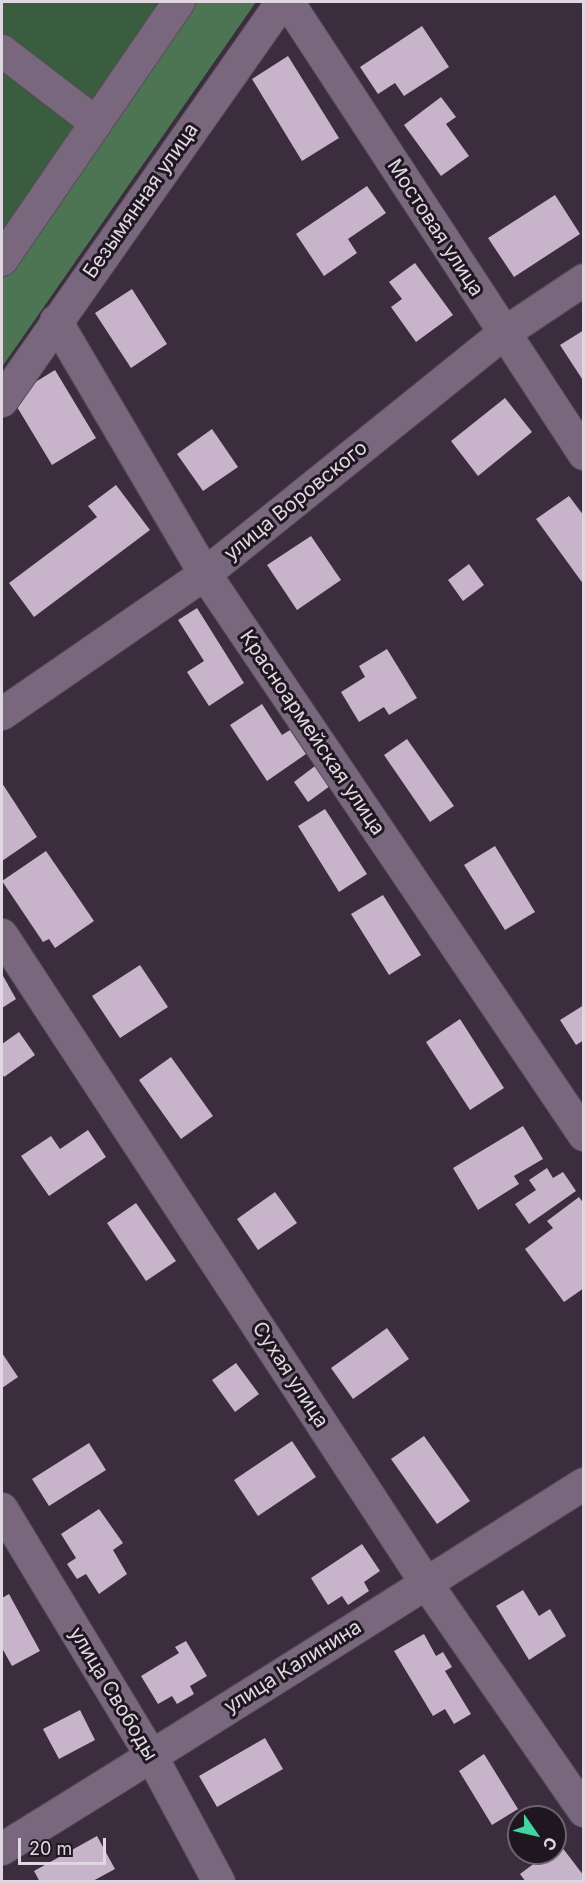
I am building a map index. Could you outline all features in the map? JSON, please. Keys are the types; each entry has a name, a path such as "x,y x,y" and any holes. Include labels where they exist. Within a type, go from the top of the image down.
{"street":[{"path":"2,260 179,2"},
{"name":"Безымянная улица","path":"2,401 282,2"},
{"name":"Мостовая улица","path":"288,2 503,334 584,454"},
{"path":"2,51 96,123"},
{"name":"улица Воровского","path":"2,714 205,574 503,334 584,280"},
{"name":"Красноармейская улица","path":"56,321 205,574 584,1136"},
{"name":"Сухая улица","path":"2,935 426,1583 584,1811"},
{"name":"улица Калинина","path":"2,1849 584,1484"},
{"name":"улица Свободы","path":"2,1509 152,1757 219,1881"}],"green space":[{"path":"2,2 190,2 2,274"},
{"path":"190,2 256,2 2,367 2,274"}],"building":[{"path":"422,26 449,67 404,96 395,83 378,94 360,67"},
{"path":"288,56 339,138 302,161 252,79"},
{"path":"441,97 456,117 446,124 469,156 441,176 404,125"},
{"path":"367,186 386,213 348,239 357,253 324,276 296,234"},
{"path":"555,195 580,234 514,277 488,238"},
{"path":"415,263 453,315 416,342 391,307 402,299 389,282"},
{"path":"132,289 167,344 131,368 95,313"},
{"path":"584,330 584,382 560,345"},
{"path":"55,370 96,438 52,465 11,397"},
{"path":"505,398 532,432 478,476 451,441"},
{"path":"212,429 238,467 203,491 177,454"},
{"path":"116,485 150,530 34,617 9,583 97,517 88,506"},
{"path":"569,496 584,516 584,585 536,519"},
{"path":"311,536 341,580 297,610 267,565"},
{"path":"469,564 484,585 463,601 448,580"},
{"path":"197,608 244,683 209,706 187,672 204,661 178,620"},
{"path":"387,649 417,698 389,715 384,707 359,722 341,692 365,677 359,666"},
{"path":"262,704 282,735 290,730 306,754 267,781 230,725"},
{"path":"407,739 454,806 430,822 384,755"},
{"path":"315,766 330,786 308,802 294,782"},
{"path":"2,783 37,837 2,861"},
{"path":"325,809 367,874 339,892 298,826"},
{"path":"495,846 535,912 505,930 464,865"},
{"path":"46,851 94,921 55,948 49,939 43,942 2,881"},
{"path":"383,895 421,955 389,975 351,914"},
{"path":"140,965 168,1007 120,1038 92,996"},
{"path":"2,974 16,999 2,1008"},
{"path":"584,1005 584,1040 576,1045 560,1020"},
{"path":"460,1019 504,1088 470,1110 426,1042"},
{"path":"19,1032 35,1055 4,1077 2,1044"},
{"path":"171,1057 213,1116 181,1139 139,1080"},
{"path":"523,1126 543,1159 514,1176 519,1184 478,1210 453,1168"},
{"path":"88,1130 106,1157 49,1196 21,1156 51,1136 60,1149"},
{"path":"547,1168 553,1178 563,1172 576,1191 529,1224 515,1204 536,1190 529,1180"},
{"path":"275,1192 297,1223 258,1250 237,1219"},
{"path":"579,1197 584,1204 584,1288 564,1302 525,1249 553,1228 547,1221"},
{"path":"136,1203 176,1261 146,1281 107,1223"},
{"path":"387,1328 409,1359 353,1399 331,1368"},
{"path":"2,1353 18,1377 2,1388"},
{"path":"236,1363 259,1394 235,1412 212,1380"},
{"path":"424,1436 470,1501 437,1524 391,1459"},
{"path":"292,1441 316,1477 258,1516 234,1480"},
{"path":"89,1443 106,1470 49,1506 32,1479"},
{"path":"99,1509 123,1543 113,1550 127,1574 99,1594 86,1574 77,1579 67,1564 76,1558 61,1534"},
{"path":"362,1544 380,1571 364,1582 369,1591 348,1605 342,1596 328,1605 311,1578"},
{"path":"523,1590 539,1616 550,1609 566,1636 529,1660 496,1606"},
{"path":"9,1594 40,1651 12,1666 2,1648 2,1598"},
{"path":"424,1634 436,1656 443,1652 452,1667 445,1671 471,1714 454,1724 445,1709 433,1716 394,1651"},
{"path":"186,1641 207,1676 190,1686 194,1694 177,1704 172,1696 158,1704 141,1676 179,1653 175,1647"},
{"path":"80,1710 95,1740 59,1759 43,1729"},
{"path":"265,1738 283,1769 217,1807 199,1776"},
{"path":"484,1754 516,1805 507,1805 507,1816 492,1825 459,1771"},
{"path":"97,1836 115,1869 91,1882 40,1882 34,1871"},
{"path":"567,1854 584,1876 584,1882 526,1882 520,1874 532,1865 567,1865"}]}
